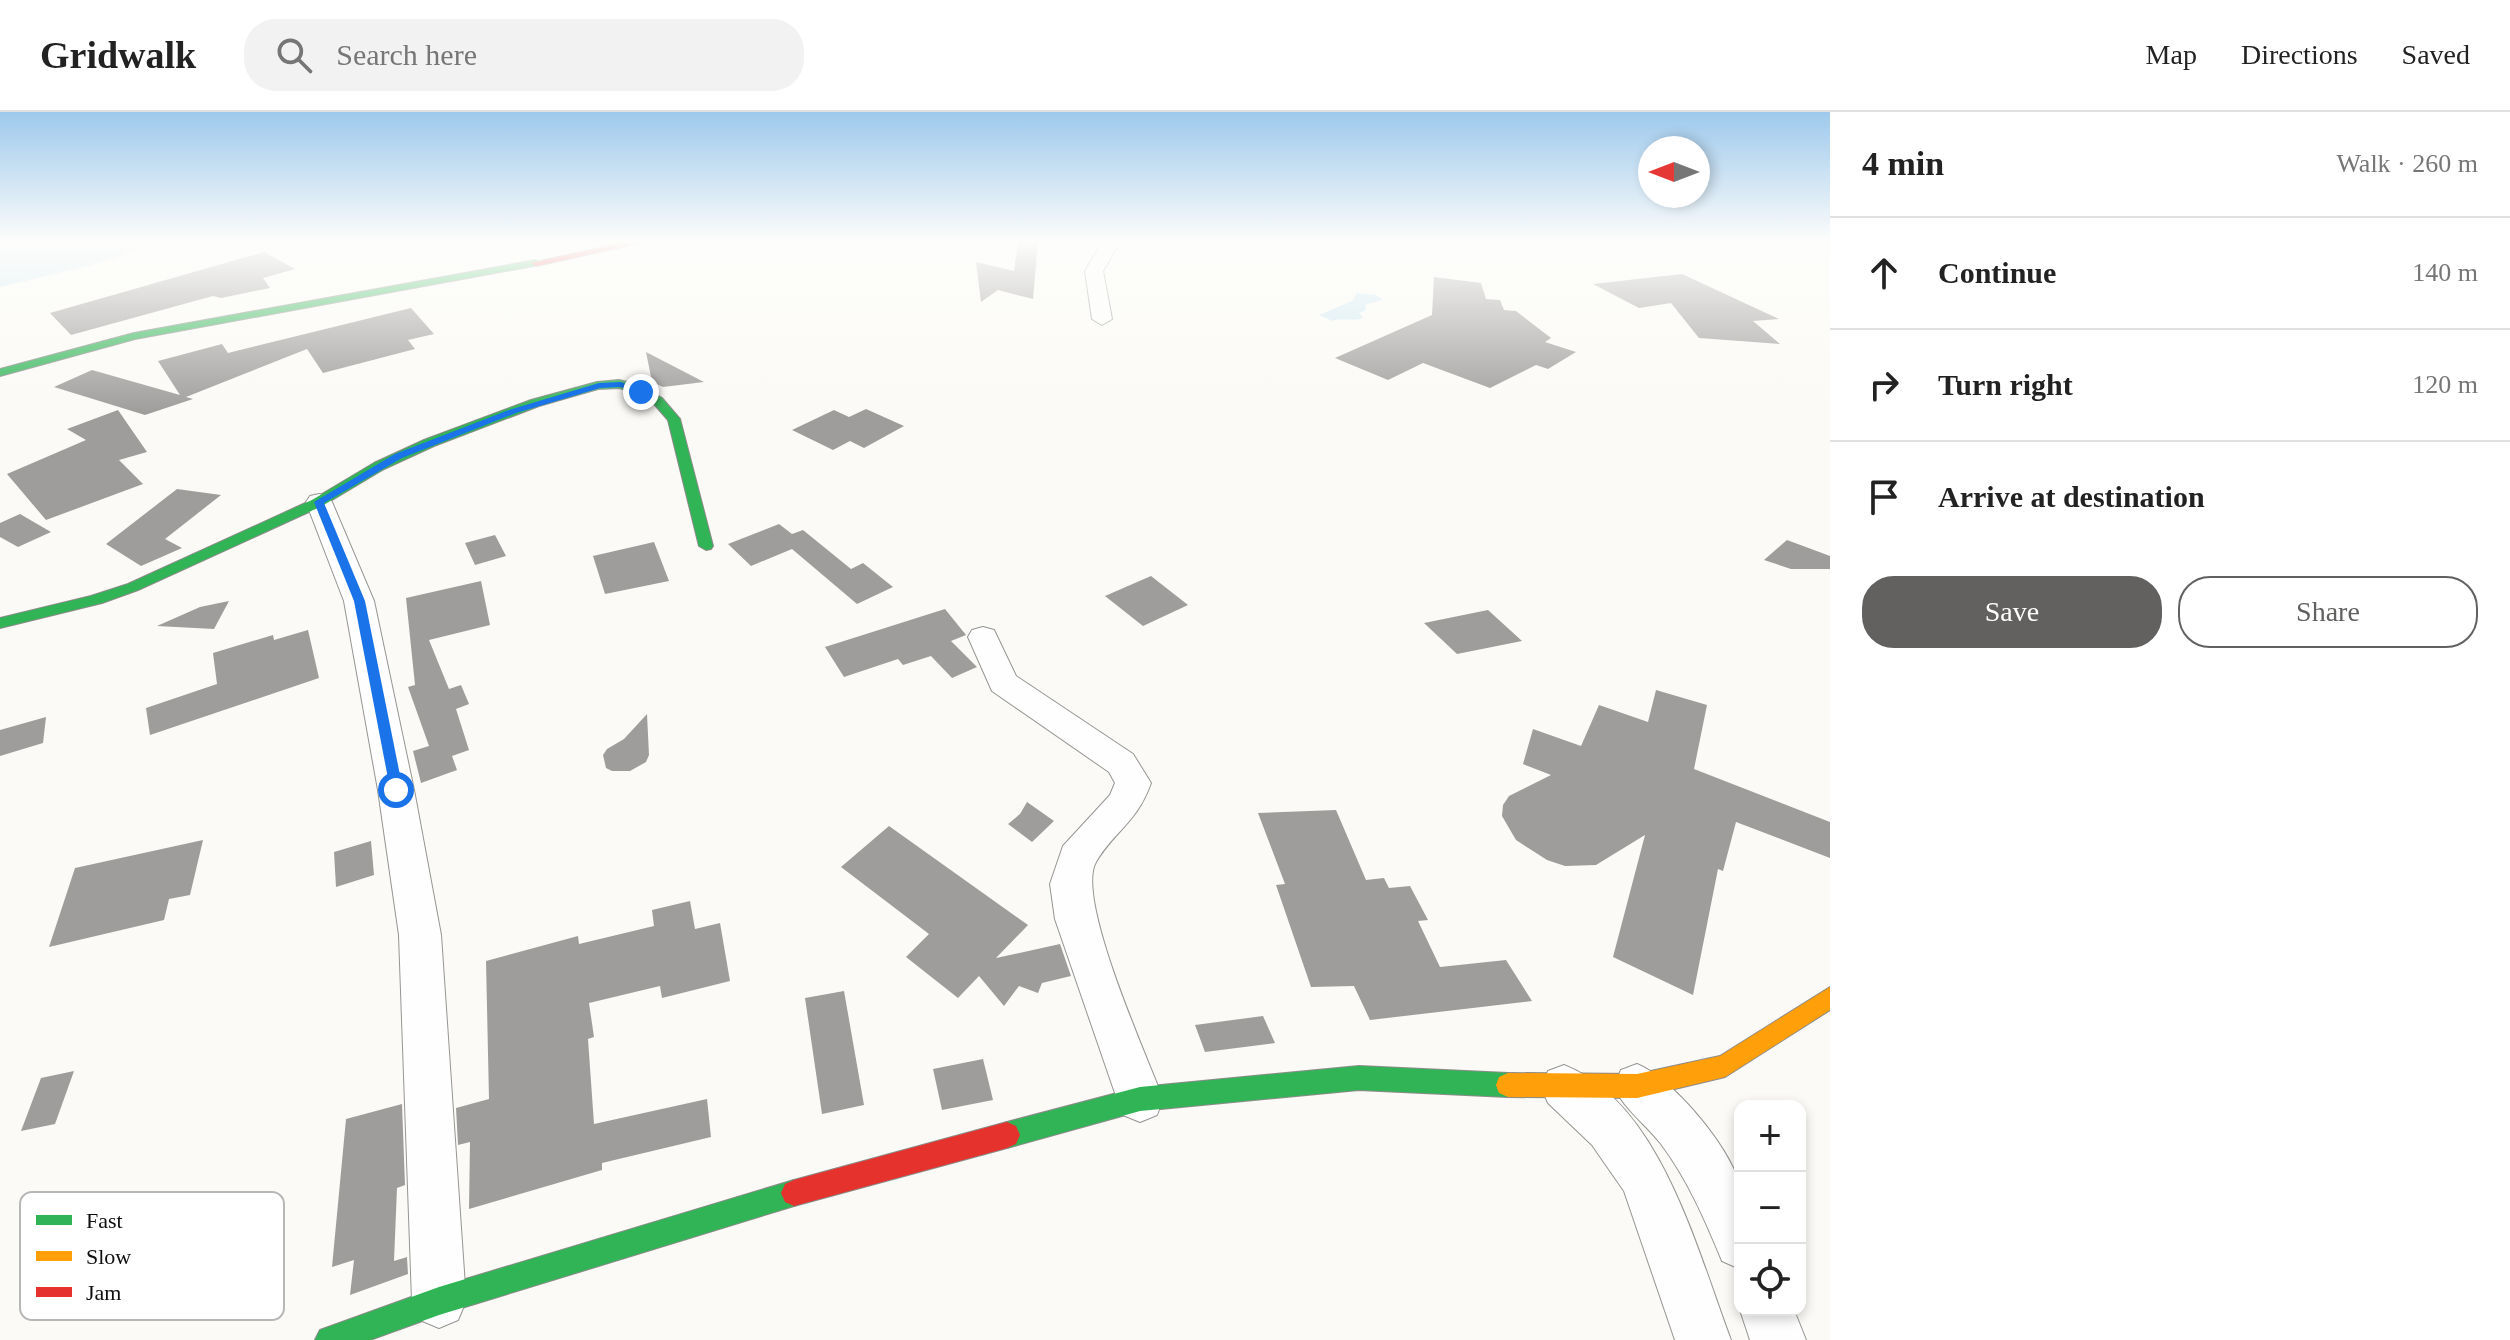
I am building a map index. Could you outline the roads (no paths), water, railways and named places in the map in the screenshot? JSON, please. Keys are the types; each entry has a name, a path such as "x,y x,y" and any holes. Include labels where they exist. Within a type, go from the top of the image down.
{"street":[{"path":"0,373 189,324 339,299"},
{"path":"1099,299 1102,319"},
{"path":"0,623 132,587 319,502 398,456 512,412 590,388 621,385 641,392 663,405 674,419 706,546"},
{"path":"319,502 359,601 420,935 439,1301"},
{"path":"983,637 1003,683 1121,763 1133,783 1126,802 1077,857 1070,884 1075,919 1140,1099"},
{"path":"330,1340 439,1301 848,1177 1140,1099 1359,1078 1564,1087 1637,1086 1725,1066 1830,997"},
{"path":"1637,1086 1677,1126 1706,1170 1734,1230"},
{"path":"1564,1087 1609,1128 1644,1177 1703,1340"},
{"path":"1769,1316 1778,1340"}],"water":[{"path":"1382,300 1365,305 1366,310 1359,313 1363,318 1359,319 1333,321 1319,315 1352,301"}]}
